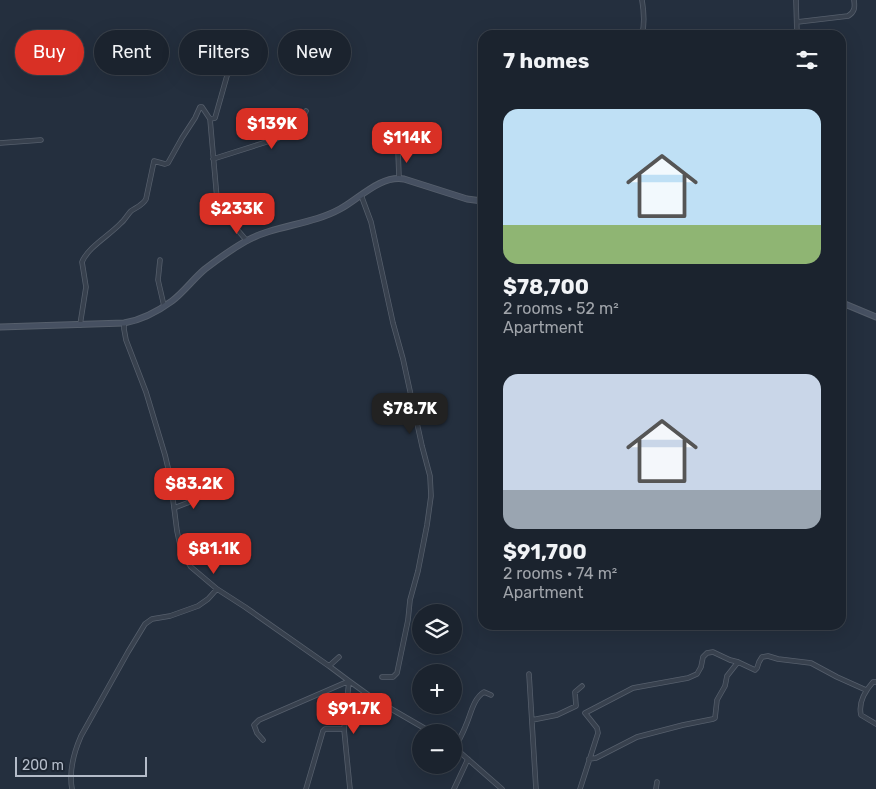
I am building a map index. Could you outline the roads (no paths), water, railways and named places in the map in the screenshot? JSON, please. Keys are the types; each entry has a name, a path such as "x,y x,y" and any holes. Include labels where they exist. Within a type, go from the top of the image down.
{"street":[{"path":"642,0 643,30"},
{"path":"796,0 798,30"},
{"path":"797,22 848,16 852,14 854,9 854,0"},
{"path":"210,119 214,118 227,75"},
{"path":"80,325 86,287 83,259 131,212 144,203 154,160 165,164 168,163 196,118 200,107 202,107 210,119 215,187 219,206 247,241"},
{"path":"213,159 276,139 296,130 306,110"},
{"path":"0,143 41,140"},
{"path":"398,149 399,178"},
{"path":"0,327 124,324 143,318 172,301 204,270 247,241 281,228 330,214 380,184 399,178 467,199 478,200"},
{"path":"361,195 370,222 403,359 430,476 431,496 397,673 393,677 382,677"},
{"path":"160,260 158,280 164,306"},
{"path":"846,304 876,317"},
{"path":"124,324 128,346 146,392 166,455 177,531 183,554 191,567 217,590 245,607 374,699 417,724"},
{"path":"174,508 206,492"},
{"path":"72,789 71,773 81,736 145,624 152,619 170,616 198,606 217,590"},
{"path":"585,713 633,688 688,678 697,674 703,657 707,653 713,652 755,670 762,657 768,656 810,663 866,690"},
{"path":"329,666 339,657"},
{"path":"589,759 596,758 637,737 715,718 717,700 725,686 727,676 738,662"},
{"path":"529,674 536,789"},
{"path":"349,681 344,729 350,789"},
{"path":"263,740 254,725 259,720 349,681"},
{"path":"876,682 873,682 866,690 860,709 860,714 876,724"},
{"path":"580,789 598,733 585,713 576,706 575,692 582,686"},
{"path":"462,733 473,706 480,695 484,692 491,695"},
{"path":"532,720 557,715 576,706"},
{"path":"306,789 323,731 326,729 344,729"},
{"path":"462,753 502,789"},
{"path":"454,789 468,758"},
{"path":"656,782 656,789"}]}
